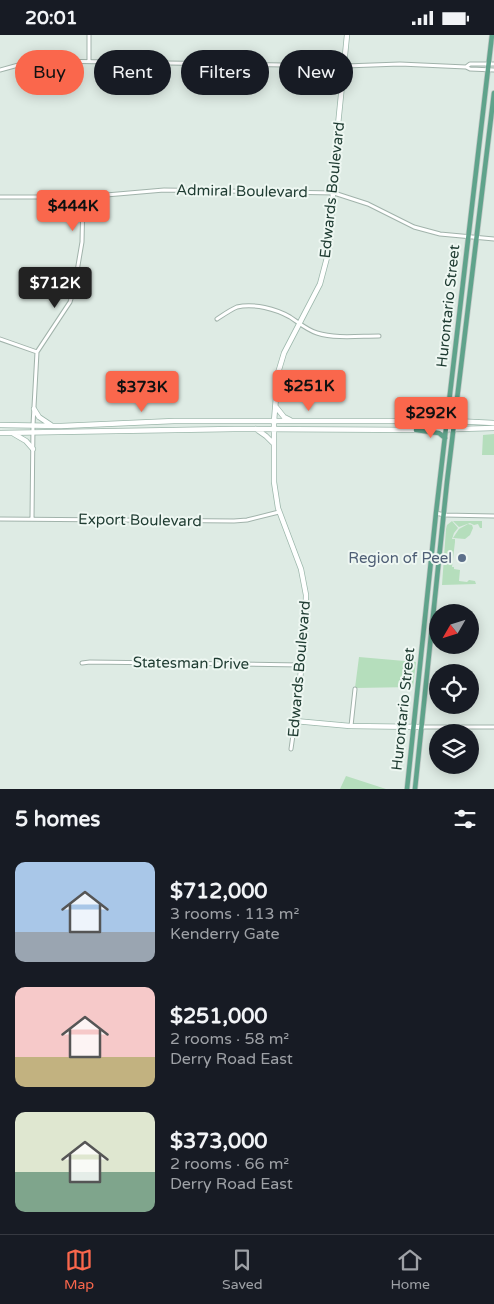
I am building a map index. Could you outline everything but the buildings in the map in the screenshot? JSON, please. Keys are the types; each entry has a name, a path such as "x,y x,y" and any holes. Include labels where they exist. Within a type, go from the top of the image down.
{"main road":[{"name":"Edwards Boulevard","path":"346,50 347,35"},
{"name":"Hurontario Street","path":"407,789 436,513 490,66 492,35"},
{"name":"Hurontario Street","path":"415,789 453,429 494,93"},
{"name":"Edwards Boulevard","path":"295,721 306,618 306,589 299,561 279,512 274,482 274,421 278,373 284,353 322,279 330,244 341,95"},
{"path":"276,405 284,417 294,421"},
{"path":"34,409 39,417 52,425"},
{"path":"0,425 75,425 174,421 454,421 494,423"},
{"path":"214,422 214,429"},
{"path":"234,422 234,429"},
{"path":"100,424 101,432"},
{"path":"75,425 76,433"},
{"path":"0,433 33,434 214,429 416,430 494,428"},
{"path":"256,429 274,444"},
{"path":"416,430 439,433 446,438"},
{"path":"13,433 26,441 33,449"},
{"path":"295,721 350,727 422,727"}],"street":[{"path":"88,61 89,35"},
{"path":"0,70 15,65 41,62 88,61 279,65"},
{"path":"353,66 400,64 466,67 470,64 490,66 494,70"},
{"name":"Admiral Boulevard","path":"0,197 83,197 164,189 334,193 368,204 414,227 440,234 494,239"},
{"path":"32,519 33,425 37,352 70,302 74,289 82,242 83,197"},
{"path":"217,319 228,311 239,307 254,307 271,309 316,333 337,336 379,336"},
{"path":"0,339 37,352"},
{"name":"Export Boulevard","path":"0,519 234,521 248,520 279,512"},
{"path":"436,513 444,515 494,516"},
{"name":"Statesman Drive","path":"82,663 301,665"},
{"path":"350,727 355,689"},
{"name":"Edwards Boulevard","path":"291,749 295,721"},
{"path":"422,727 494,727"}],"green space":[{"path":"494,434 494,455 482,455 483,435"},
{"path":"452,521 458,528 452,539 455,539 455,542 452,567 460,570 459,581 475,581 476,584 442,585 446,529 447,525"},
{"path":"453,521 482,521 482,528 478,524 470,523 459,527"},
{"path":"468,524 472,525 473,528 470,535 465,539 453,538 459,529"},
{"path":"359,657 416,662 413,687 355,688"},
{"path":"346,776 386,789 340,789"}],"place":[{"name":"Region of Peel","path":"462,558"}]}
